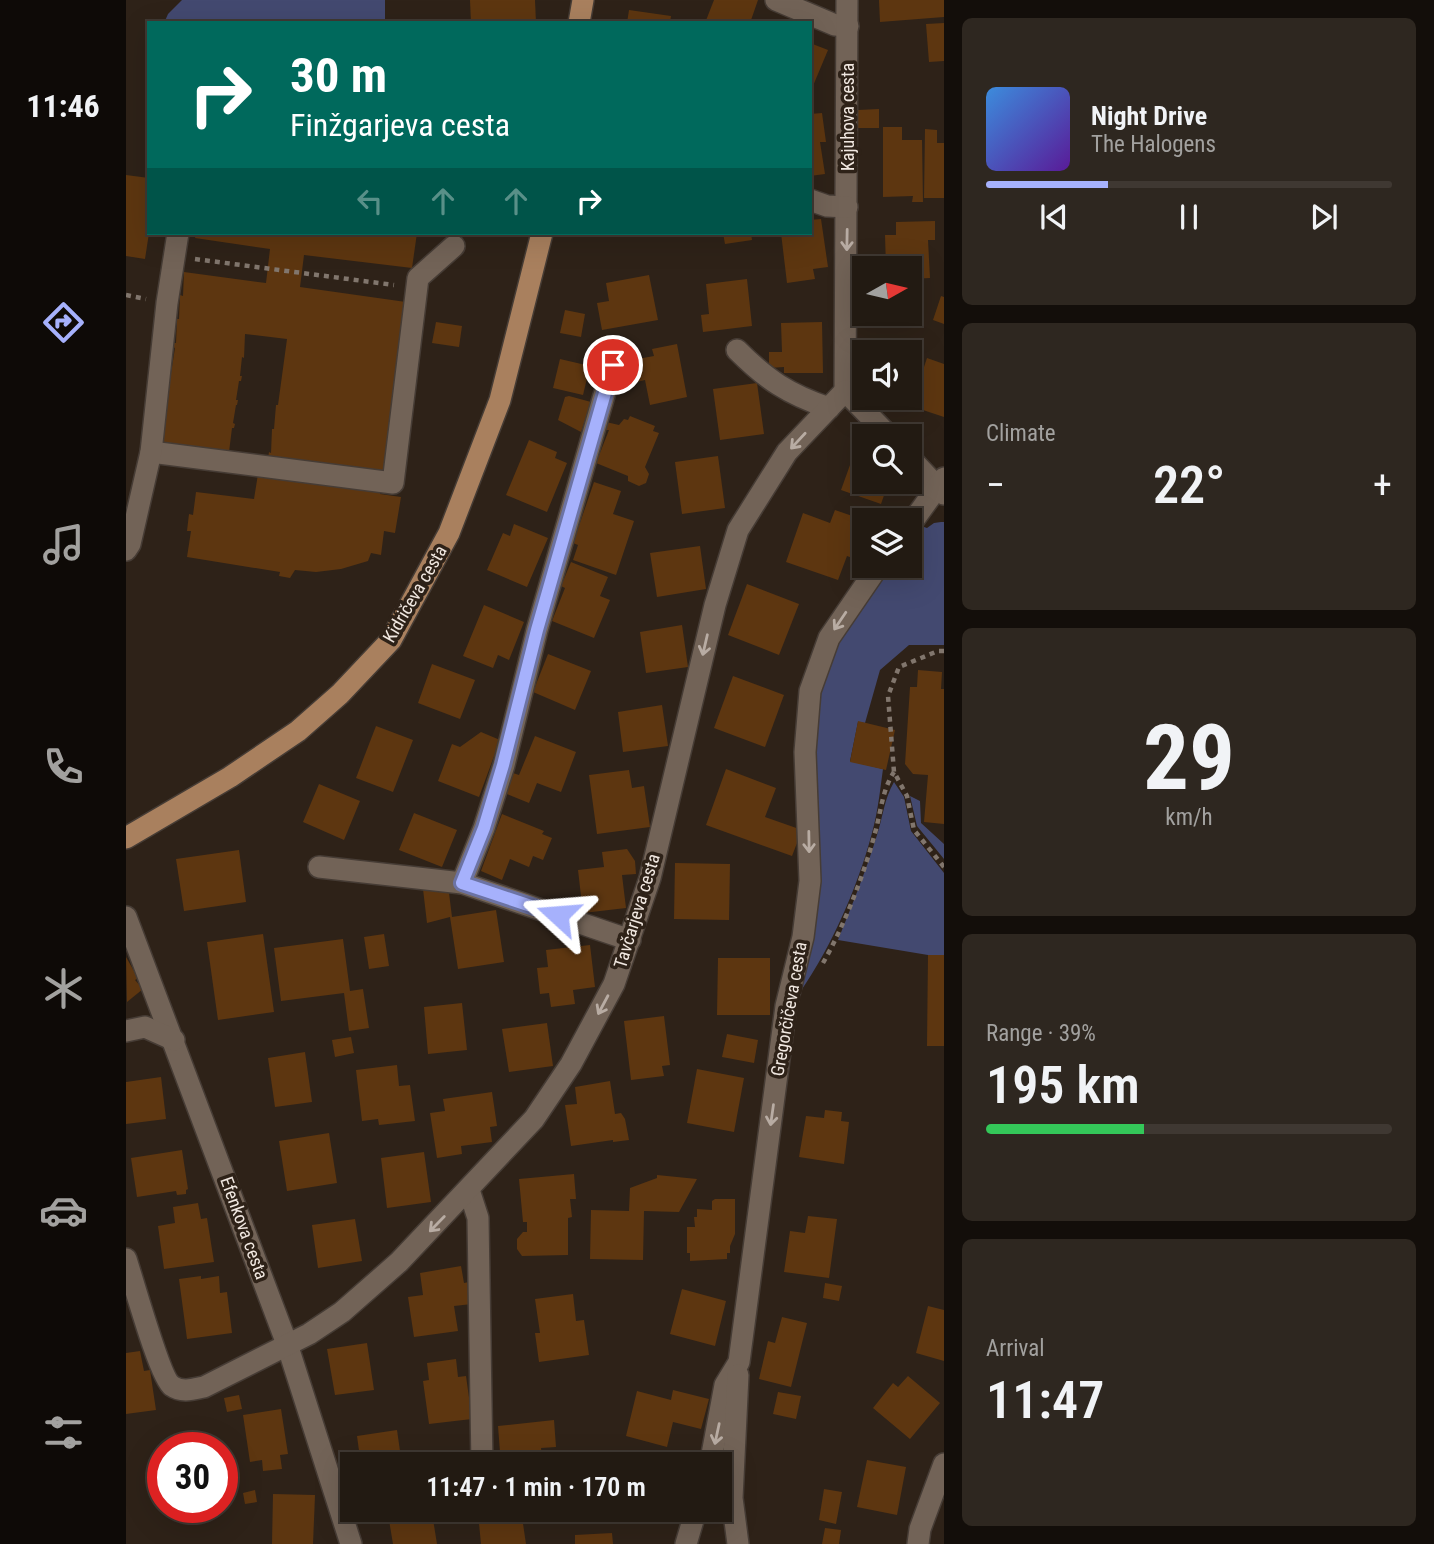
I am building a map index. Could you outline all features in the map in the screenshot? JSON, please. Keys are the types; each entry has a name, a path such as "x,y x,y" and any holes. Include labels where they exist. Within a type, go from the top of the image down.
{"main road":[{"path":"579,21 583,0"},
{"name":"Kidričeva cesta","path":"126,838 230,777 298,732 340,694 391,640 449,533 500,400 541,235"}],"street":[{"path":"776,0 835,25 848,26"},
{"name":"Kajuhova cesta","path":"845,391 847,0"},
{"path":"812,201 827,206 847,207"},
{"path":"128,547 151,452 178,235"},
{"path":"151,452 393,483 418,278 454,246"},
{"path":"737,351 763,376 800,398 829,408"},
{"path":"462,883 484,828 503,765 537,630 613,365"},
{"path":"845,391 877,424"},
{"name":"Tavčarjeva cesta","path":"126,1259 160,1369 171,1386 185,1391 204,1387 309,1334 342,1312 400,1262 534,1119 571,1064 614,984 630,940 650,878 715,605 738,530 787,452 845,391"},
{"path":"922,469 942,487 922,511"},
{"name":"Gregorčičeva cesta","path":"712,1452 725,1385 739,1362 786,1006 803,937 810,881 805,752 810,691 829,638 870,578"},
{"path":"319,867 462,883 630,940"},
{"name":"Efenkova cesta","path":"126,917 287,1344 351,1544"},
{"path":"126,1031 145,1027 174,1040"},
{"path":"469,1190 478,1218 482,1452"},
{"path":"738,1544 732,1498 739,1362"},
{"path":"918,1544 937,1503 944,1464"},
{"path":"686,1544 692,1522"}],"path":[{"path":"174,256 416,288"},
{"path":"944,651 899,667 888,696 894,772 907,796 914,830 944,867"},
{"path":"819,970 853,897 875,835 886,784 894,772"}],"shaded area":[{"path":"182,0 385,0 385,21 165,21"},
{"path":"944,522 944,645 909,645 880,670 865,723 858,722 850,761 883,769 874,825 866,855 840,921 818,964 793,1002 814,715 833,650 880,578 922,578 922,526 927,528 934,523"},
{"path":"894,782 904,797 911,831 944,873 944,955 928,955 838,940 868,862"},
{"path":"910,796 920,801 921,823 944,844 944,859 917,826"}],"building":[{"path":"470,0 535,0 536,21 471,21"},
{"path":"714,0 758,0 751,21 706,21"},
{"path":"879,0 944,0 944,17 880,22"},
{"path":"629,10 671,16 670,21 627,21"},
{"path":"944,23 944,61 929,62 926,24"},
{"path":"812,44 828,50 812,88"},
{"path":"879,109 879,128 858,128 858,110"},
{"path":"822,113 826,142 820,142 825,174 812,176 812,114"},
{"path":"883,127 902,127 902,140 922,140 923,202 912,202 913,196 883,197"},
{"path":"925,129 937,130 937,143 944,143 944,198 924,198"},
{"path":"126,175 147,178 149,235 145,259 126,256"},
{"path":"821,219 828,267 813,269 815,279 787,283 781,235 812,235 812,220"},
{"path":"935,221 935,240 928,240 930,278 922,278 922,256 886,256 885,235 896,235 896,222"},
{"path":"196,235 417,235 412,268 304,255 300,287 406,302 385,475 268,458 269,452 271,453 272,429 287,339 245,334 242,376 239,381 229,452 160,442 175,348 173,347 176,343 180,295 183,296 184,272 266,283 270,249 195,238"},
{"path":"723,235 751,235 752,240 725,244"},
{"path":"649,275 658,320 602,330 597,303 609,301 606,283"},
{"path":"747,279 752,326 703,332 701,315 709,314 706,284"},
{"path":"941,296 944,297 944,324 933,320"},
{"path":"565,310 585,314 581,337 560,333"},
{"path":"436,322 462,326 459,347 432,343"},
{"path":"822,322 823,373 784,373 784,367 769,368 769,352 782,352 781,323"},
{"path":"677,344 687,397 650,405 645,380 637,382 632,360 654,356 652,349"},
{"path":"927,358 944,364 944,417 922,410 922,373"},
{"path":"560,359 590,366 583,395 553,388"},
{"path":"757,383 764,434 720,440 713,389"},
{"path":"565,397 591,402 581,432 558,420"},
{"path":"630,416 655,426 653,431 659,433 645,467 649,474 646,483 639,486 628,481 628,476 596,463 609,430 603,430 606,422 619,425"},
{"path":"529,440 557,452 555,458 567,463 547,512 506,495"},
{"path":"718,456 725,508 682,514 675,462"},
{"path":"852,459 852,494 841,490"},
{"path":"258,474 380,491 380,494 401,497 395,533 384,531 381,555 371,553 368,561 341,569 316,572 295,570 290,578 279,576 280,572 187,557 191,531 187,531 189,514 193,515 196,492 254,499"},
{"path":"594,482 621,491 613,514 634,521 616,575 573,560 578,545 573,543"},
{"path":"852,494 884,494 881,504"},
{"path":"835,510 852,516 852,558 847,556 838,580 786,562 803,513 830,523"},
{"path":"514,524 548,538 527,587 487,570 503,533 510,536"},
{"path":"700,546 706,589 657,597 650,553"},
{"path":"571,562 608,577 600,596 610,600 594,638 552,621 565,588 561,586"},
{"path":"747,584 799,604 779,655 728,635"},
{"path":"484,605 524,622 509,660 498,655 493,668 463,656"},
{"path":"682,625 688,667 646,673 640,632"},
{"path":"548,654 591,671 575,710 533,692"},
{"path":"432,664 475,680 460,719 418,703"},
{"path":"918,670 942,672 944,824 924,822 928,775 913,774 905,764 910,687 917,687"},
{"path":"733,676 784,695 765,747 714,728"},
{"path":"662,705 668,746 623,752 618,712"},
{"path":"858,721 895,730 886,770 850,762"},
{"path":"376,726 413,740 393,792 356,778"},
{"path":"481,732 500,740 479,797 438,781 452,744 460,747"},
{"path":"535,736 576,752 561,792 537,783 529,803 502,792 510,772 519,775"},
{"path":"726,769 776,788 765,817 802,830 792,856 706,825"},
{"path":"629,770 632,788 644,786 650,827 597,834 589,775"},
{"path":"319,784 360,801 344,840 303,822"},
{"path":"414,813 457,830 442,867 399,850"},
{"path":"502,814 544,831 542,834 552,838 543,860 533,856 529,867 510,859 502,880 481,871"},
{"path":"627,849 635,861 636,874 622,875 626,908 583,913 578,870 604,867 602,852"},
{"path":"239,850 246,902 184,911 176,859"},
{"path":"675,863 730,864 729,920 674,919"},
{"path":"423,889 449,893 452,917 496,910 504,962 458,969 450,917 427,923"},
{"path":"263,934 274,1012 218,1020 207,942"},
{"path":"384,934 389,966 369,969 364,937"},
{"path":"343,939 350,991 363,989 369,1028 349,1031 344,993 281,1001 274,948"},
{"path":"590,945 595,987 573,990 575,1004 551,1007 549,993 540,994 537,968 548,967 546,950"},
{"path":"928,955 944,955 944,1046 927,1046"},
{"path":"126,957 138,978 135,980 143,989 127,1002"},
{"path":"718,958 770,958 770,1015 717,1015"},
{"path":"462,1003 467,1050 428,1054 424,1007"},
{"path":"664,1016 670,1065 662,1066 664,1076 631,1080 624,1021"},
{"path":"547,1023 553,1066 509,1072 502,1029"},
{"path":"727,1034 758,1040 754,1063 722,1057"},
{"path":"351,1037 354,1053 335,1057 332,1040"},
{"path":"305,1052 312,1102 275,1107 268,1058"},
{"path":"397,1065 399,1086 410,1085 415,1121 379,1125 378,1119 362,1121 356,1070"},
{"path":"697,1069 744,1078 734,1132 687,1123"},
{"path":"161,1077 166,1119 126,1124 126,1082"},
{"path":"610,1081 615,1114 621,1113 625,1119 629,1140 571,1146 565,1105 577,1104 575,1087"},
{"path":"492,1092 497,1126 490,1127 492,1142 461,1146 462,1154 437,1158 430,1113 445,1111 443,1099"},
{"path":"825,1110 842,1112 841,1121 849,1122 844,1164 799,1157 806,1116 824,1118"},
{"path":"329,1133 337,1183 287,1191 279,1141"},
{"path":"182,1150 188,1189 186,1194 177,1195 176,1191 137,1197 131,1158"},
{"path":"424,1152 431,1202 387,1208 381,1158"},
{"path":"574,1174 576,1199 570,1199 572,1217 568,1218 568,1255 522,1256 517,1249 517,1239 523,1232 527,1232 527,1222 523,1222 519,1179"},
{"path":"657,1175 697,1179 679,1212 644,1211 643,1260 590,1259 591,1210 629,1211 630,1188 657,1178"},
{"path":"735,1199 735,1234 730,1253 727,1253 727,1259 690,1261 690,1253 687,1253 687,1227 695,1227 697,1209 712,1210 712,1201"},
{"path":"198,1203 201,1219 207,1218 214,1262 164,1269 158,1226 175,1223 173,1207"},
{"path":"808,1216 837,1219 829,1278 784,1272 790,1231 805,1233"},
{"path":"355,1219 362,1261 318,1268 312,1225"},
{"path":"461,1266 464,1283 469,1282 472,1304 454,1306 458,1331 414,1337 408,1297 423,1295 420,1273"},
{"path":"201,1276 201,1279 219,1276 220,1293 227,1292 232,1333 187,1339 179,1279"},
{"path":"825,1283 842,1286 839,1301 823,1298"},
{"path":"682,1289 726,1301 715,1346 670,1334"},
{"path":"573,1294 576,1321 584,1320 589,1355 539,1362 535,1333 540,1333 535,1299"},
{"path":"928,1306 944,1310 944,1361 916,1353"},
{"path":"782,1317 807,1323 791,1387 759,1379 768,1341 775,1343"},
{"path":"367,1343 374,1390 335,1395 327,1349"},
{"path":"140,1351 144,1371 150,1370 156,1410 126,1414 126,1353"},
{"path":"456,1359 458,1377 466,1376 472,1419 429,1424 423,1381 429,1380 427,1363"},
{"path":"908,1376 940,1403 910,1439 873,1408 893,1383 898,1387"},
{"path":"673,1390 709,1399 701,1429 673,1422 667,1447 626,1436 637,1391 671,1400"},
{"path":"778,1392 801,1396 796,1419 773,1414"},
{"path":"239,1395 242,1409 227,1412 224,1398"},
{"path":"281,1409 288,1454 280,1455 282,1469 263,1471 262,1460 250,1462 243,1415"},
{"path":"554,1420 556,1447 541,1448 541,1452 500,1452 498,1426"},
{"path":"397,1430 400,1452 359,1452 357,1436"},
{"path":"867,1460 906,1467 897,1515 857,1507"},
{"path":"824,1489 842,1492 836,1524 819,1520"},
{"path":"255,1490 257,1502 245,1504 243,1493"},
{"path":"273,1494 315,1495 313,1544 272,1544"},
{"path":"389,1522 433,1522 437,1544 393,1544"},
{"path":"479,1522 523,1522 526,1544 481,1544"},
{"path":"825,1528 841,1530 839,1544 822,1544"},
{"path":"612,1533 613,1544 575,1544 575,1535"}],"route":[{"path":"558,915 462,883 484,828 503,765 537,630 613,365"}]}
